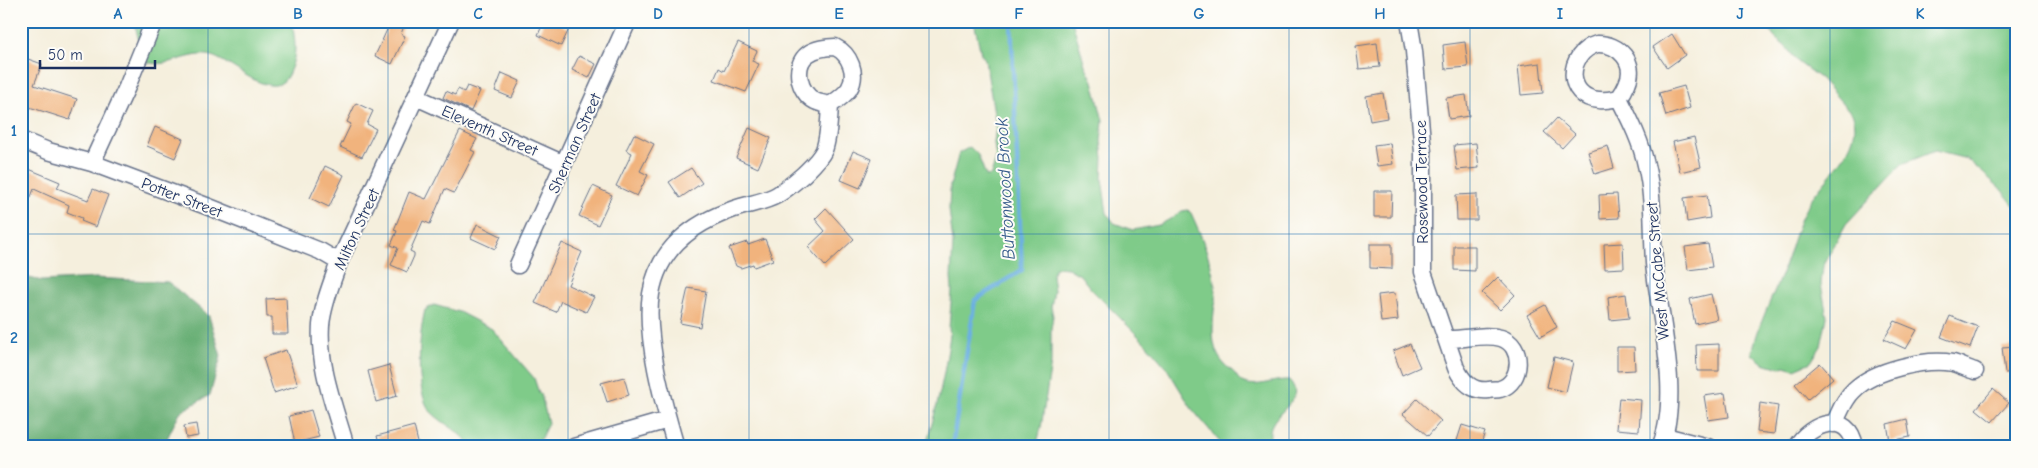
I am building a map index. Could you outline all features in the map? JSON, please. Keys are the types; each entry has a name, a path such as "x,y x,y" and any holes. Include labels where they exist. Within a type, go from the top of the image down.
{"street":[{"path":"92,163 127,87 154,21"},
{"name":"Milton Street","path":"346,447 327,378 321,336 325,303 339,262 450,21"},
{"name":"Rosewood Terrace","path":"1409,21 1414,51 1423,152 1423,272 1434,308 1447,339"},
{"name":"Sherman Street","path":"518,265 626,22"},
{"name":"Eleventh Street","path":"416,97 564,164"},
{"name":"West McCabe Street","path":"1619,98 1638,137 1647,166 1657,290 1669,380 1670,407 1663,442"},
{"path":"676,447 668,420 649,321 652,288 661,263 673,246 696,227 733,209 776,196 808,171 823,151 828,137 830,105"},
{"name":"Potter Street","path":"21,140 48,151 92,163 246,222 320,252 339,262"},
{"path":"1834,424 1844,402 1853,390 1864,382 1883,373 1912,364 1931,362 1953,363 1975,371"},
{"path":"574,447 668,420"},
{"path":"1796,447 1802,438 1814,429 1827,424 1834,424 1847,429 1852,436 1855,447"},
{"path":"1663,442 1708,447"}],"green space":[{"path":"134,21 292,21 295,41 294,59 289,73 282,82 273,85 251,78 216,58 207,55 191,56 167,63 152,63 144,61"},
{"path":"974,21 1072,21 1085,65 1093,81 1103,121 1101,141 1103,158 1102,179 1107,213 1114,223 1133,230 1159,225 1182,211 1188,210 1191,213 1204,243 1213,274 1216,298 1213,336 1216,351 1220,358 1240,381 1244,383 1260,384 1289,380 1294,387 1293,399 1271,427 1271,447 1224,447 1192,409 1166,367 1147,345 1091,289 1080,275 1068,268 1056,267 1052,275 1054,290 1051,307 1053,316 1051,363 1041,428 1036,447 925,447 940,391 950,335 953,243 949,209 950,186 959,153 970,147 978,155 986,176 991,175 996,159 994,143 996,125 985,59 981,54"},
{"path":"1762,21 2017,21 2017,209 1999,187 1967,159 1935,151 1902,164 1846,224 1823,266 1821,284 1827,317 1821,346 1811,362 1795,369 1785,366 1780,368 1763,363 1752,354 1754,344 1785,266 1801,218 1810,201 1841,161 1853,138 1855,126 1853,115 1821,79 1798,62"},
{"path":"21,276 42,281 95,278 168,282 209,316 221,356 210,395 180,412 163,447 21,447"},
{"path":"434,305 459,312 492,329 534,378 541,394 548,423 540,440 529,447 472,447 468,441 431,412 422,391 419,362 425,310"}],"building":[{"path":"391,21 404,26 401,34 405,36 392,64 375,56"},
{"path":"544,21 554,21 569,29 561,46 538,35"},
{"path":"1672,34 1685,55 1667,68 1653,47"},
{"path":"738,42 757,51 752,61 759,64 746,92 714,80 719,68 724,71"},
{"path":"1465,42 1468,67 1445,69 1443,45"},
{"path":"1377,43 1380,67 1359,69 1356,46"},
{"path":"579,56 596,64 589,78 572,70"},
{"path":"28,59 42,64 34,85 77,99 70,120 26,106 21,115 21,76"},
{"path":"1540,63 1543,93 1521,95 1518,66"},
{"path":"502,73 520,81 512,98 495,91"},
{"path":"467,86 480,91 471,111 443,98 446,91 455,95 458,89 464,92"},
{"path":"1684,86 1690,108 1666,116 1659,93"},
{"path":"1383,93 1387,118 1370,121 1366,96"},
{"path":"1466,95 1469,116 1449,119 1446,98"},
{"path":"356,103 373,111 367,124 376,129 362,157 340,147 351,124 347,122"},
{"path":"1557,118 1575,134 1562,148 1544,132"},
{"path":"155,127 183,139 175,158 147,146"},
{"path":"749,128 771,138 758,168 736,158"},
{"path":"460,131 477,139 471,150 475,152 454,193 445,189 430,224 423,221 410,251 414,253 414,256 407,272 391,265 398,248 391,245 397,231 394,230 409,192 426,199"},
{"path":"634,134 654,144 640,171 648,175 637,196 616,186 632,153 626,150"},
{"path":"1694,137 1701,167 1680,172 1673,142"},
{"path":"1390,143 1393,164 1377,166 1374,145"},
{"path":"1476,143 1479,168 1457,170 1454,145"},
{"path":"1608,146 1614,168 1595,174 1588,152"},
{"path":"853,151 872,159 860,188 841,180"},
{"path":"325,166 344,175 329,207 310,198"},
{"path":"24,167 60,182 57,188 88,200 93,189 108,195 96,227 81,221 82,218 67,212 69,205 34,189 30,199 21,195 21,173"},
{"path":"691,168 702,183 680,198 669,182"},
{"path":"593,186 612,195 598,225 579,216"},
{"path":"1374,191 1392,191 1391,217 1374,217"},
{"path":"1477,194 1477,220 1457,220 1456,195"},
{"path":"1617,194 1619,218 1600,219 1599,195"},
{"path":"1707,195 1710,218 1687,222 1684,198"},
{"path":"826,208 854,239 825,266 808,247 825,231 815,219"},
{"path":"477,224 501,236 495,249 471,238"},
{"path":"765,239 773,260 754,267 753,264 741,268 736,266 729,248 747,242 748,245"},
{"path":"562,243 582,252 568,285 594,297 586,312 561,301 556,312 535,303"},
{"path":"1623,243 1624,268 1605,269 1604,244"},
{"path":"1370,244 1392,244 1392,269 1370,268"},
{"path":"1708,244 1712,267 1688,270 1685,247"},
{"path":"1454,246 1475,246 1475,271 1454,270"},
{"path":"1498,277 1515,295 1500,310 1482,293"},
{"path":"688,288 706,291 700,327 680,323"},
{"path":"1395,293 1398,320 1381,322 1378,295"},
{"path":"1626,294 1629,318 1610,320 1608,297"},
{"path":"1711,294 1717,319 1695,324 1690,299"},
{"path":"286,298 288,334 272,334 272,317 267,317 266,299"},
{"path":"1545,305 1557,327 1540,337 1527,315"},
{"path":"1950,316 1978,327 1970,348 1941,337"},
{"path":"1895,321 1917,330 1906,349 1884,339"},
{"path":"1410,344 1420,367 1402,375 1393,351"},
{"path":"1719,344 1719,371 1697,371 1696,345"},
{"path":"2017,346 2017,372 2005,373 2002,347"},
{"path":"1617,347 1634,347 1635,370 1617,371"},
{"path":"286,350 298,385 274,393 263,358"},
{"path":"1554,357 1573,362 1566,392 1547,387"},
{"path":"1820,363 1833,378 1808,399 1795,384"},
{"path":"389,365 397,396 376,402 368,371"},
{"path":"624,377 629,395 607,402 601,383"},
{"path":"1993,389 2009,403 1992,422 1976,409"},
{"path":"1725,393 1729,417 1708,420 1704,396"},
{"path":"1619,398 1641,400 1639,431 1616,429"},
{"path":"1417,399 1441,421 1428,436 1403,414"},
{"path":"1760,403 1778,406 1774,434 1757,432"},
{"path":"311,410 319,437 295,443 289,416"},
{"path":"1907,419 1910,437 1890,441 1887,424"},
{"path":"196,424 198,436 186,438 184,426"},
{"path":"1462,425 1485,432 1480,447 1455,447"},
{"path":"414,426 419,447 380,447 377,436"}],"waterway":[{"name":"Buttonwood Brook","path":"952,447 975,300 1022,270 1011,21"}]}
